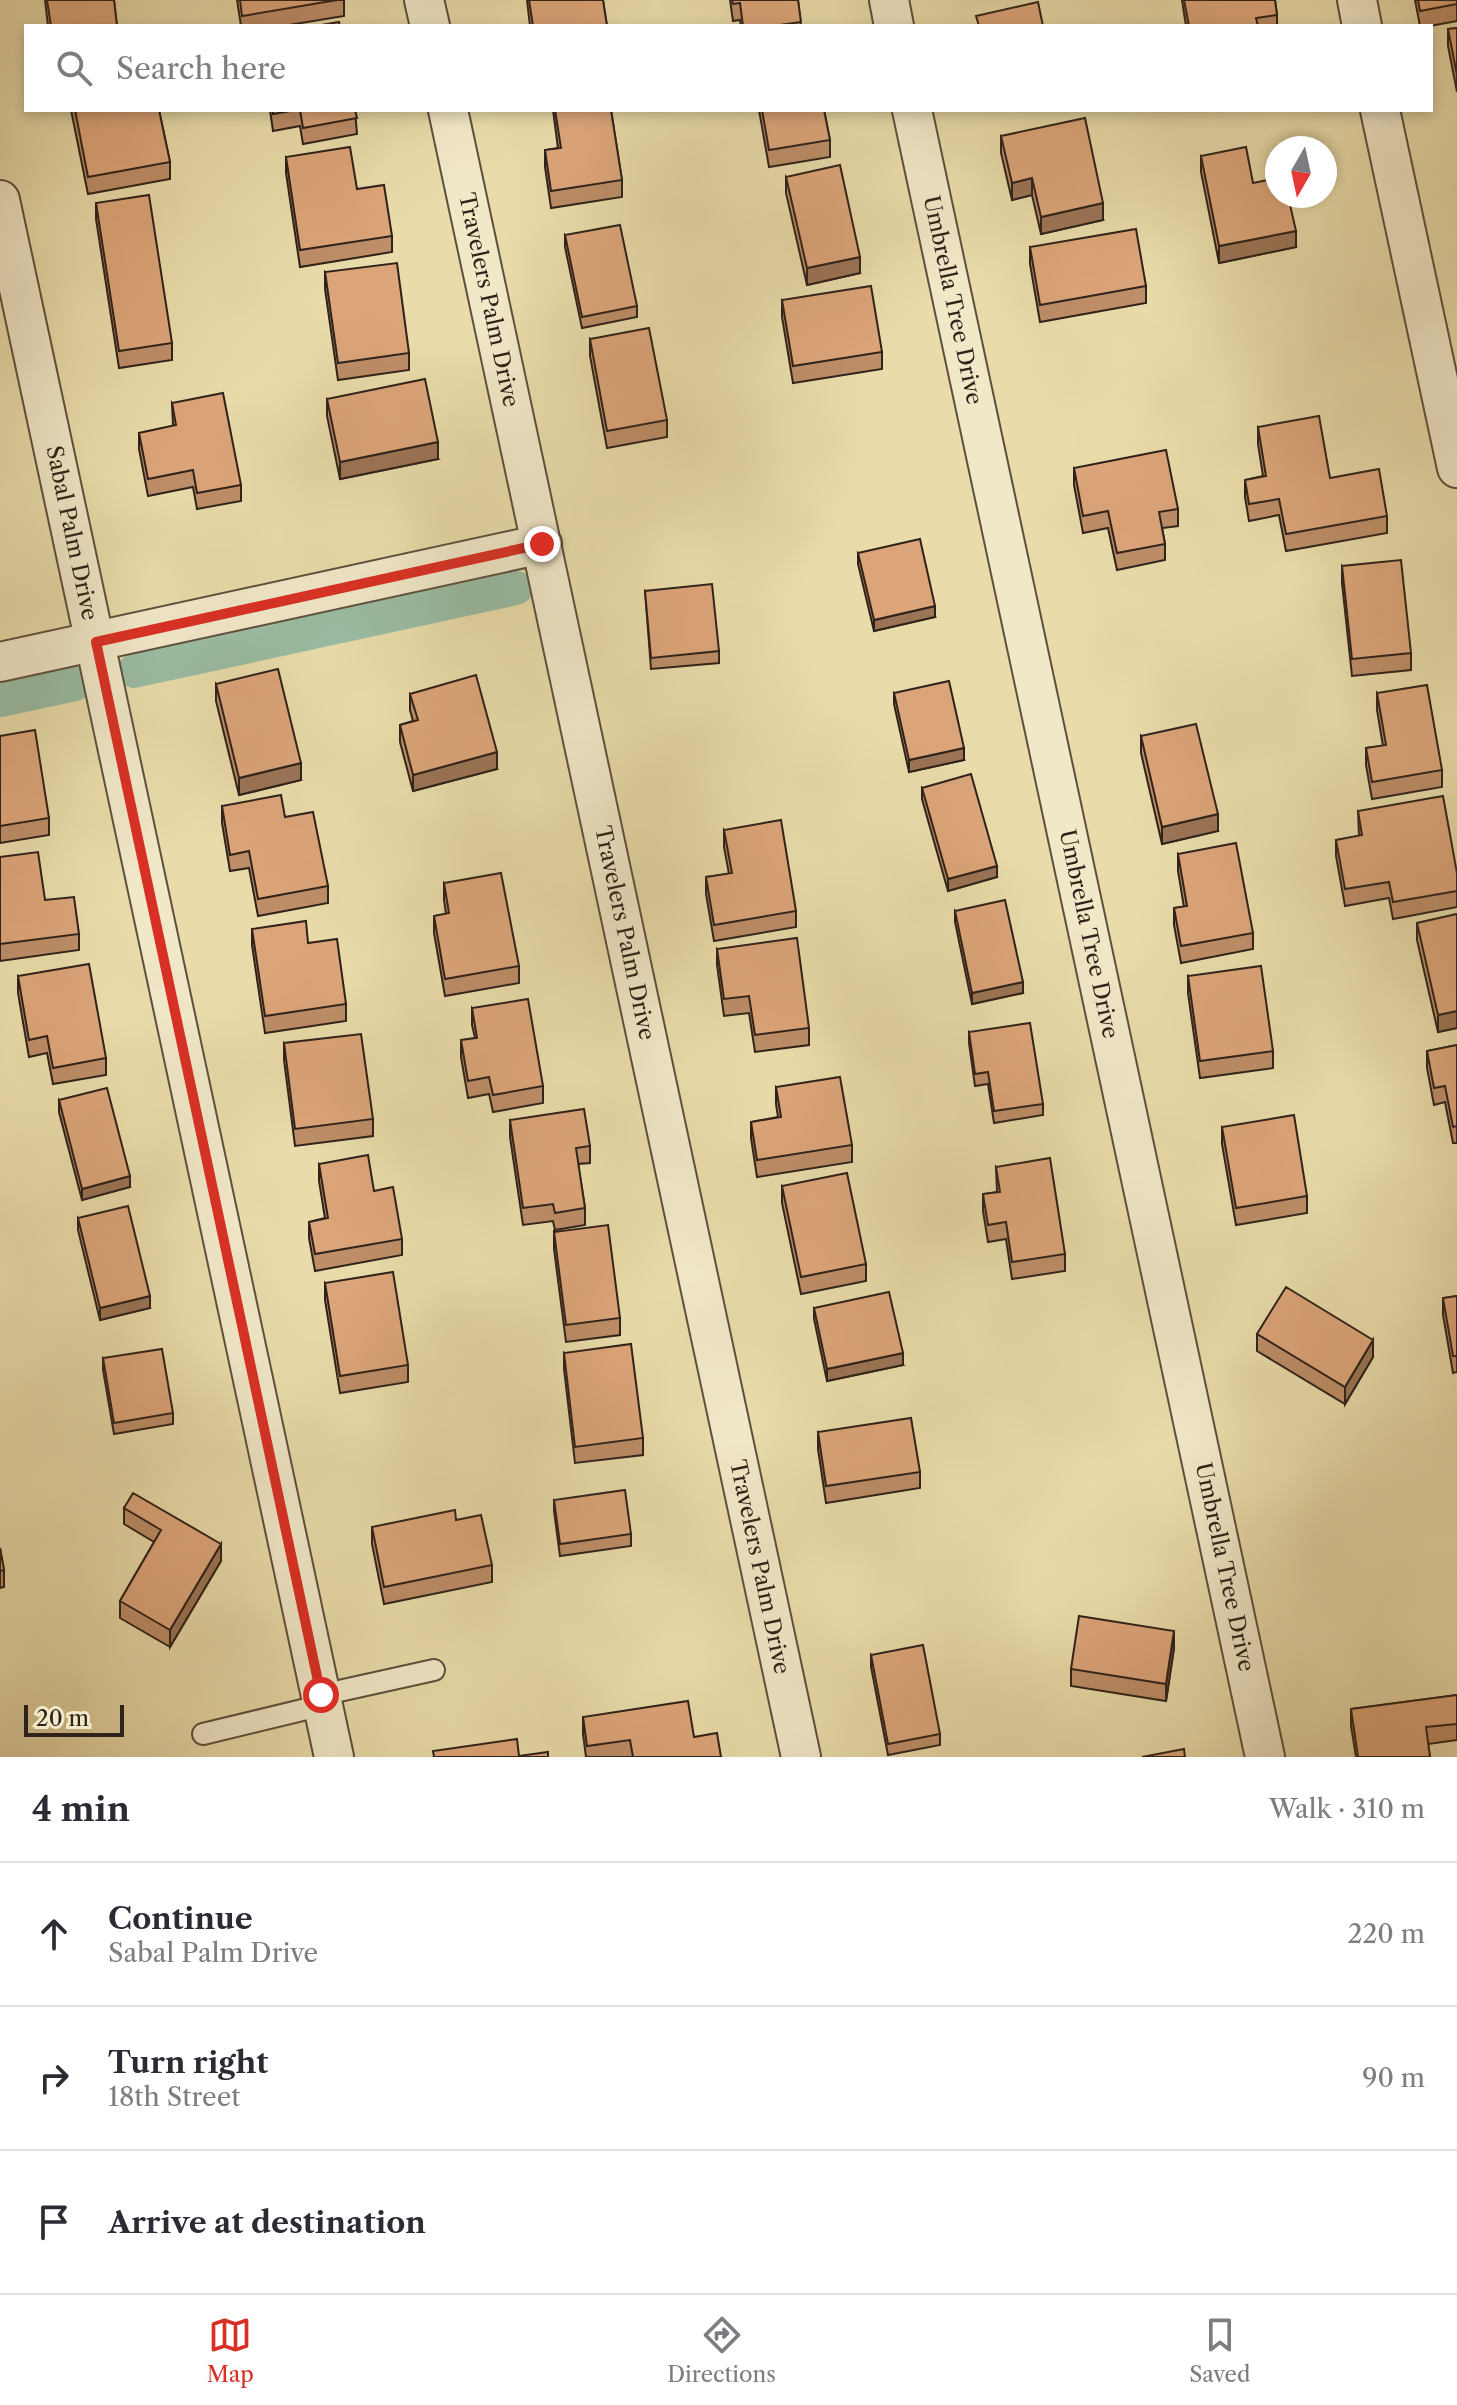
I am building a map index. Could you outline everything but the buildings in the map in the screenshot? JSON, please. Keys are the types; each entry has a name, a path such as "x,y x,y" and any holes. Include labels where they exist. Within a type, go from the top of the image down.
{"street":[{"path":"424,0 430,24"},
{"path":"889,0 894,24"},
{"path":"1357,0 1362,24"},
{"name":"Travelers Palm Drive","path":"448,112 801,1757"},
{"name":"Umbrella Tree Drive","path":"912,112 1265,1757"},
{"path":"1380,112 1457,468"},
{"name":"Sabal Palm Drive","path":"0,200 334,1757"},
{"path":"0,662 542,544"}],"lane":[{"path":"203,1734 434,1670"}],"waterway":[{"path":"134,671 516,588"},
{"path":"0,700 75,684"}],"route":[{"path":"321,1695 96,642 542,544"}]}
